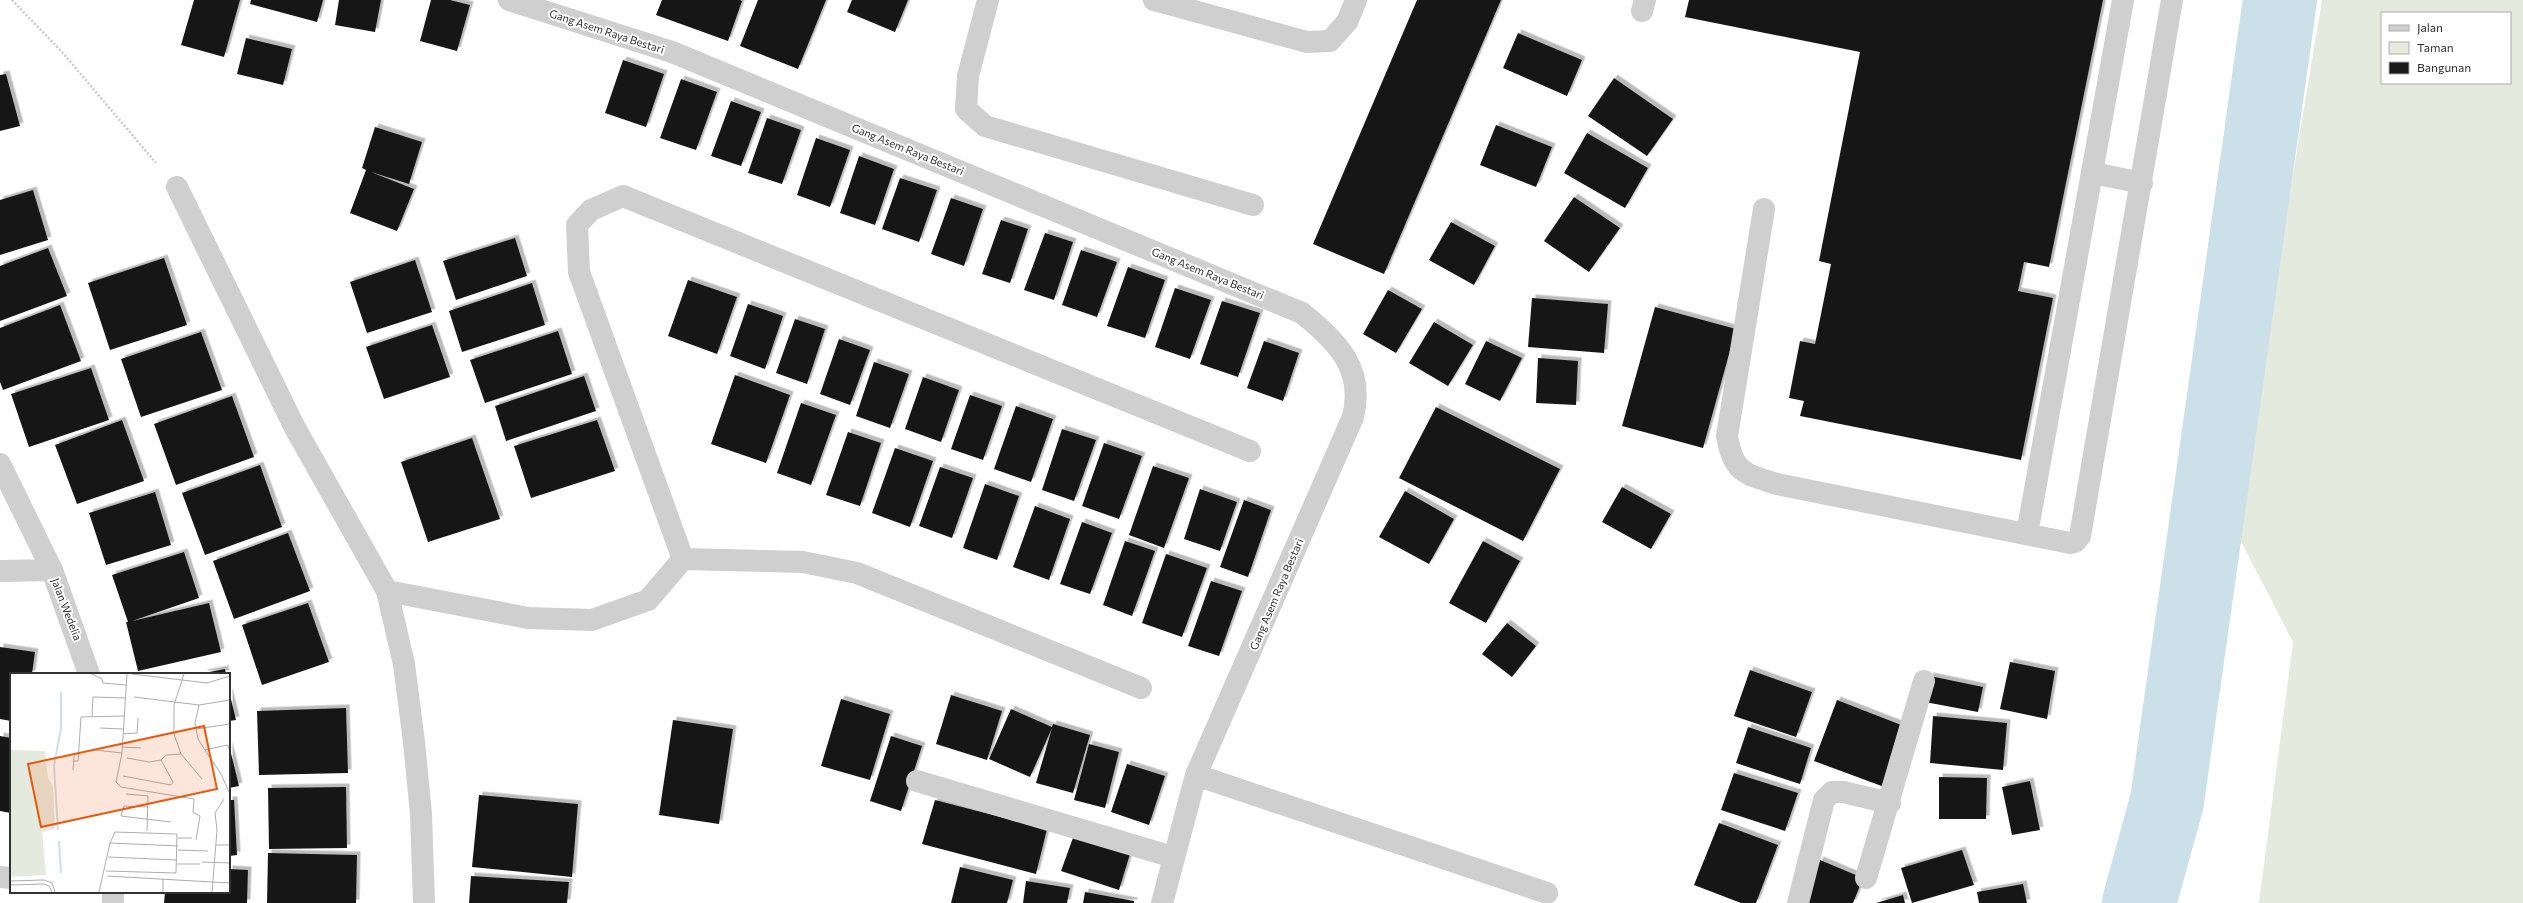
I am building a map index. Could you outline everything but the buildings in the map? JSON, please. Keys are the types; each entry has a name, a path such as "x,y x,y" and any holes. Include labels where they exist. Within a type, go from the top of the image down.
{"street":[{"name":"Gang Asem Raya Bestari","path":"509,0 672,52 1302,313 1347,358 1357,398 1352,418 1196,775 1162,903"},
{"path":"988,0 968,76 966,109 985,126 1253,205"},
{"path":"1154,0 1307,42 1330,41 1347,22 1356,0"},
{"path":"2027,534 2123,0"},
{"path":"1764,209 1727,436 1730,454 1737,466 1754,477 1777,484 2070,543 2075,542 2080,536 2142,184 2172,0"},
{"path":"2093,173 2142,184"},
{"path":"177,187 295,428 387,591 404,664 414,742 421,814 424,903"},
{"path":"683,559 578,272 577,226 591,210 623,196 1250,451"},
{"path":"0,464 52,570"},
{"path":"387,591 528,618 592,620 648,600 683,559"},
{"path":"683,559 803,562 857,573 1141,688"},
{"name":"Jalan Wedelia","path":"0,571 52,570 89,673"},
{"path":"1866,878 1890,803 1924,681"},
{"path":"1196,775 1547,893"},
{"path":"917,781 1173,857"},
{"path":"1798,903 1824,800 1832,792 1842,792 1890,803"},
{"path":"0,877 10,878"}],"path":[{"path":"12,0 62,52 177,187"}],"green space":[{"path":"2322,0 2523,0 2523,903 2259,903 2293,642 2234,528"}],"waterway":[{"path":"2139,903 2167,801 2280,0"}]}
